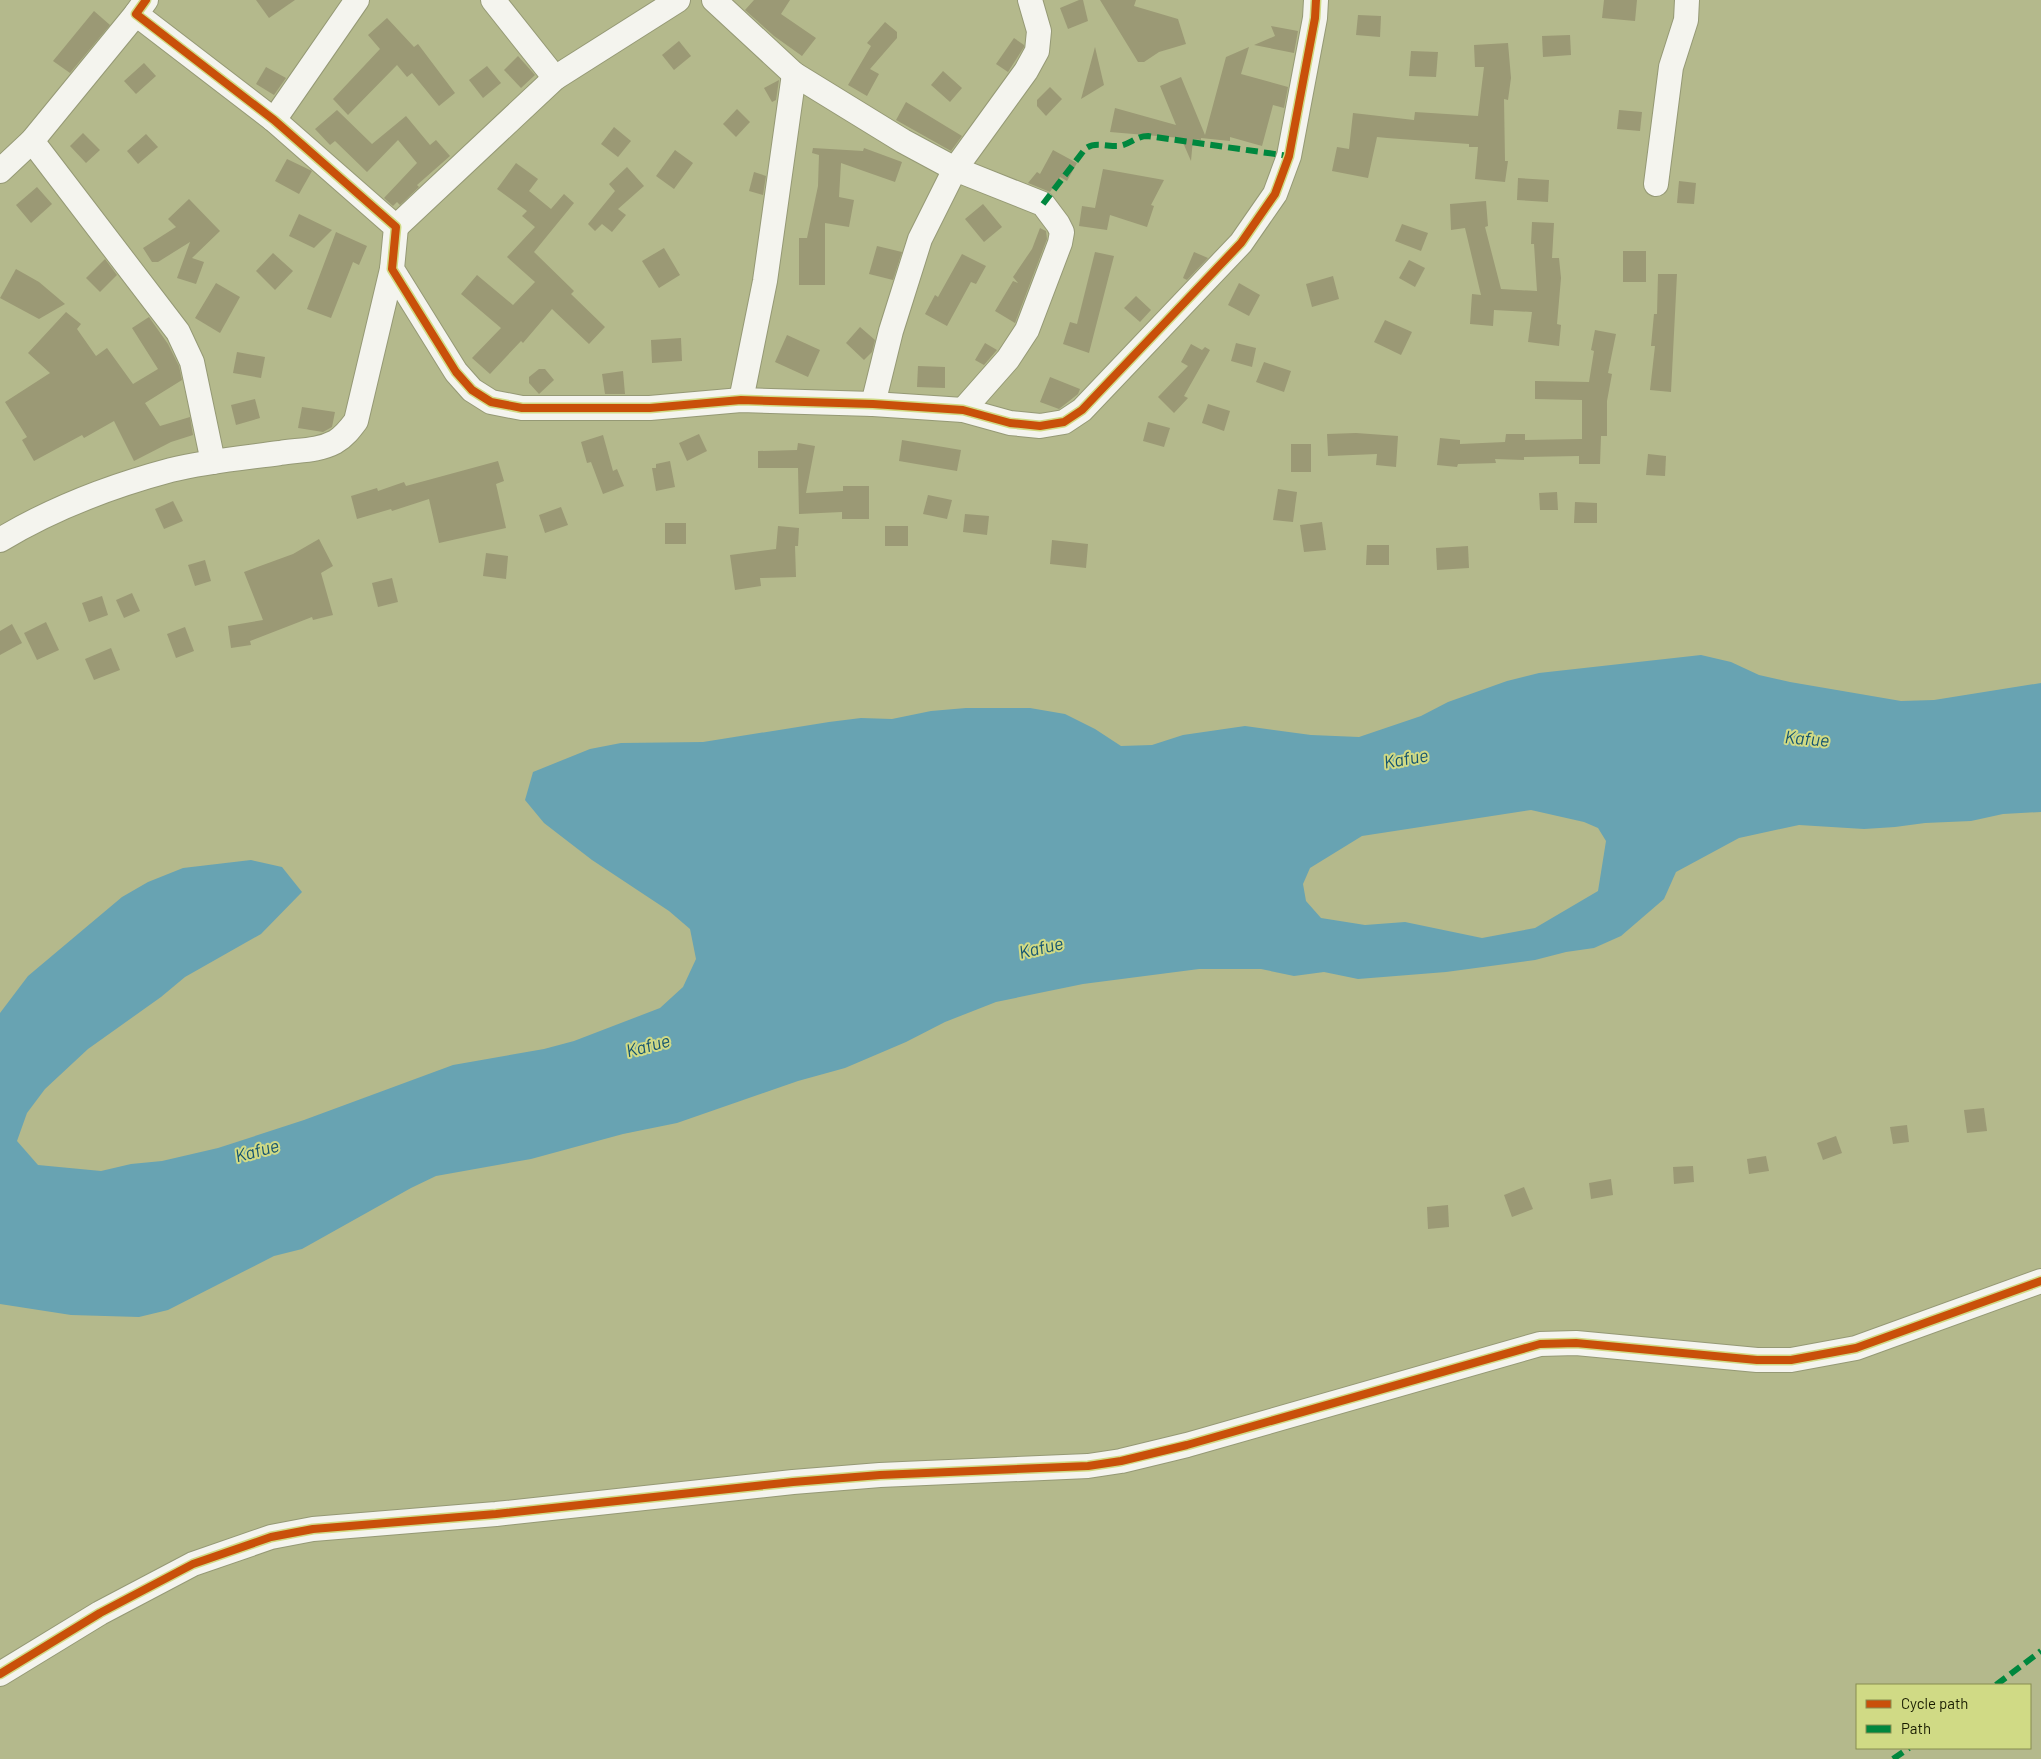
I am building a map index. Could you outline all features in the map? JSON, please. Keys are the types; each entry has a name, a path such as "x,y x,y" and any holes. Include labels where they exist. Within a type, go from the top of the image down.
{"street":[{"path":"274,120 357,0"},
{"path":"493,0 556,78"},
{"path":"0,540 27,523 105,490 172,470 213,462 318,448 335,442 346,434 356,421 392,269 396,227 556,78 678,0"},
{"path":"714,0 794,74 903,141 955,169 1043,204 1062,232 1060,243 1027,330 1008,359 964,410"},
{"path":"873,404 906,279 920,239 955,169 1026,71 1037,51 1039,31 1030,0"},
{"path":"392,269 456,372 472,390 491,402 522,408 650,408 741,400 873,404 964,410 1040,426 1064,422 1082,410 1242,243 1275,194 1289,156 1315,18 1316,0"},
{"path":"1656,184 1671,67 1686,20 1687,0"},
{"path":"0,171 32,141 141,7 396,227"},
{"path":"741,400 765,281 794,74"},
{"path":"32,141 178,332 192,362 213,462"},
{"path":"0,1674 100,1613 193,1564 255,1542 312,1529 496,1514 793,1482 880,1475 1088,1466 1121,1462 1187,1445 1540,1344 1576,1343 1757,1360 1791,1360 1856,1348 2041,1280"}],"water":[{"name":"Kafue","path":"1701,655 1731,662 1759,675 1901,701 1934,700 2041,683 2041,812 2003,814 1971,821 1864,829 1799,825 1739,838 1676,872 1664,899 1621,936 1594,948 1566,952 1535,960 1446,972 1358,979 1324,972 1294,976 1261,969 1199,969 1083,984 996,1002 945,1022 906,1042 845,1068 798,1081 677,1123 623,1134 531,1159 436,1176 302,1249 274,1256 168,1310 139,1317 71,1315 0,1304 0,1013 28,976 122,897 148,882 183,868 251,860 282,867 302,892 261,934 185,977 161,997 88,1049 45,1089 27,1113 17,1141 38,1165 101,1171 131,1164 162,1161 218,1148 304,1120 453,1065 544,1049 574,1041 660,1008 683,987 696,959 690,929 669,911 592,860 544,823 525,800 533,772 590,749 621,743 703,742 829,722 861,718 892,719 931,711 966,708 1030,708 1065,714 1095,729 1121,746 1152,745 1183,735 1245,726 1311,735 1359,737 1421,716 1448,702 1507,681 1539,673","holes":["1531,810 1584,822 1598,828 1606,841 1598,891 1535,928 1482,938 1405,922 1365,925 1321,918 1306,901 1303,884 1310,868 1362,836"]}],"building":[{"path":"256,0 295,0 269,18"},
{"path":"754,0 790,0 781,14 816,38 802,56 774,36 745,10"},
{"path":"1083,0 1088,21 1068,29 1060,8"},
{"path":"1100,0 1136,0 1134,6 1178,19 1186,44 1159,52 1144,62 1138,62"},
{"path":"1604,0 1637,0 1635,21 1602,18"},
{"path":"94,11 110,25 70,73 53,61"},
{"path":"1358,15 1381,16 1380,37 1356,35"},
{"path":"387,18 414,47 418,44 455,93 439,106 412,73 407,77 397,65 348,115 333,99 380,49 368,35"},
{"path":"885,22 897,32 897,38 870,69 879,74 867,96 848,85 871,46 867,43"},
{"path":"1271,26 1298,31 1294,53 1254,45 1275,36"},
{"path":"1570,35 1571,55 1543,57 1542,36"},
{"path":"1014,38 1024,47 1008,72 996,64"},
{"path":"679,41 691,56 674,70 662,55"},
{"path":"1508,43 1511,78 1508,100 1504,99 1505,161 1508,161 1505,182 1475,179 1478,147 1469,147 1469,144 1377,137 1368,178 1332,171 1337,147 1349,149 1353,113 1414,120 1415,112 1478,116 1484,67 1475,67 1474,45"},
{"path":"1095,47 1104,85 1081,99"},
{"path":"1249,47 1241,74 1288,87 1284,108 1273,105 1262,146 1230,137 1230,141 1193,139 1191,161 1181,138 1110,132 1115,108 1176,125 1160,86 1181,77 1205,135 1226,57"},
{"path":"1411,51 1438,52 1436,77 1409,76"},
{"path":"518,56 535,75 521,88 504,70"},
{"path":"144,63 156,76 136,94 124,81"},
{"path":"487,66 501,83 483,98 469,80"},
{"path":"266,67 286,78 274,95 256,84"},
{"path":"943,71 962,88 950,102 931,85"},
{"path":"779,80 776,100 772,102 764,88"},
{"path":"1050,87 1062,99 1046,116 1037,106 1037,100"},
{"path":"906,102 962,136 951,151 896,120"},
{"path":"737,109 750,122 736,137 723,124"},
{"path":"337,110 372,144 406,116 430,145 436,140 450,156 417,185 419,187 400,205 397,202 393,206 384,198 417,163 398,140 367,172 335,141 330,145 315,129"},
{"path":"1619,110 1642,112 1640,131 1617,129"},
{"path":"614,127 631,141 618,157 601,144"},
{"path":"83,133 100,150 86,163 70,146"},
{"path":"146,134 158,147 138,164 127,151"},
{"path":"813,148 863,151 864,148 902,162 895,182 841,163 839,197 854,200 849,227 825,223 825,285 799,285 799,238 807,238 818,186 819,155 812,153"},
{"path":"675,150 693,163 674,189 656,176"},
{"path":"1053,150 1077,163 1067,181 1060,177 1050,192 1028,183 1037,172 1040,174"},
{"path":"287,159 312,171 299,194 275,181"},
{"path":"516,163 538,179 529,191 551,209 564,194 574,203 534,252 574,291 571,294 605,327 589,344 552,309 523,343 521,341 490,374 472,358 501,328 461,294 477,275 513,305 535,282 507,257 535,227 522,216 527,211 497,189"},
{"path":"627,167 644,186 618,209 626,215 612,232 602,224 595,231 588,224 615,191 609,184"},
{"path":"1103,169 1164,180 1151,205 1154,206 1147,227 1110,215 1107,230 1079,226 1082,206 1095,208"},
{"path":"754,172 766,176 763,195 749,191"},
{"path":"1518,178 1549,180 1548,202 1517,200"},
{"path":"1679,181 1696,183 1694,204 1677,203"},
{"path":"37,187 52,204 31,223 16,205"},
{"path":"189,199 220,231 192,258 204,262 196,284 177,278 190,242 158,262 152,262 143,248 176,227 168,219"},
{"path":"1486,201 1488,226 1485,227 1501,289 1537,291 1534,244 1531,244 1532,222 1554,223 1552,258 1559,258 1561,278 1557,324 1561,325 1559,346 1528,342 1532,312 1494,310 1493,326 1470,324 1472,294 1481,295 1465,228 1451,230 1450,204"},
{"path":"983,204 1002,227 984,242 965,219"},
{"path":"299,214 332,230 314,248 289,236"},
{"path":"1402,224 1428,233 1421,251 1395,241"},
{"path":"1040,228 1046,231 1047,239 1015,323 995,311 1013,281 1018,283 1013,277 1032,249"},
{"path":"336,232 367,246 359,265 353,262 331,318 307,309"},
{"path":"877,246 902,252 893,280 869,274"},
{"path":"664,248 680,275 659,288 642,261"},
{"path":"1623,251 1646,251 1646,282 1623,282"},
{"path":"1095,252 1114,256 1089,353 1063,344 1070,322 1077,324"},
{"path":"1194,252 1208,258 1187,280 1183,278"},
{"path":"273,253 293,271 275,290 256,271"},
{"path":"962,254 986,266 976,284 971,282 947,326 925,314 935,295 938,297"},
{"path":"105,259 117,275 100,292 86,278"},
{"path":"1409,260 1425,268 1415,287 1399,278"},
{"path":"16,269 39,282 65,304 39,319 0,298"},
{"path":"1658,274 1677,274 1671,392 1650,390 1655,346 1651,346 1654,314 1657,314"},
{"path":"1333,276 1339,299 1312,307 1306,284"},
{"path":"216,283 240,297 220,333 195,318"},
{"path":"1239,283 1260,295 1249,316 1228,305"},
{"path":"1136,296 1151,310 1140,322 1124,308"},
{"path":"66,312 81,324 77,329 96,356 107,348 133,384 158,369 132,328 149,317 168,344 179,366 182,380 145,403 160,426 190,417 193,435 171,442 134,461 114,421 84,438 82,435 34,461 22,440 27,437 5,402 50,373 28,353"},
{"path":"1385,320 1412,332 1401,355 1374,342"},
{"path":"860,327 875,340 872,352 864,360 846,343"},
{"path":"1595,330 1616,334 1608,373 1612,374 1607,401 1607,436 1601,436 1600,464 1579,464 1579,456 1524,457 1524,460 1495,459 1496,463 1458,464 1457,467 1437,465 1440,438 1460,440 1460,444 1505,442 1506,434 1525,434 1525,440 1582,439 1582,400 1535,399 1535,381 1589,382 1594,351 1591,350"},
{"path":"787,335 820,350 808,377 775,362"},
{"path":"681,338 682,361 652,363 651,340"},
{"path":"985,343 997,350 984,365 975,360"},
{"path":"1236,343 1256,348 1252,367 1231,361"},
{"path":"1191,344 1202,350 1205,347 1210,350 1184,396 1188,398 1174,413 1158,397 1188,366 1181,362"},
{"path":"237,352 265,357 261,378 233,373"},
{"path":"1264,362 1291,371 1284,392 1256,382"},
{"path":"918,366 945,367 945,388 917,387"},
{"path":"539,369 545,369 554,380 539,394 529,383 529,377"},
{"path":"623,371 625,394 605,394 602,374"},
{"path":"1050,377 1080,389 1078,394 1059,409 1040,402"},
{"path":"255,399 260,418 236,425 231,405"},
{"path":"1208,404 1230,411 1224,431 1202,423"},
{"path":"302,407 335,412 332,427 323,432 298,428"},
{"path":"1148,422 1170,428 1164,447 1143,441"},
{"path":"1356,433 1398,436 1396,467 1376,465 1377,454 1328,456 1327,434"},
{"path":"699,434 707,451 687,461 679,443"},
{"path":"603,435 613,471 617,469 624,486 603,494 591,462 587,463 581,442"},
{"path":"902,440 961,450 957,471 899,461"},
{"path":"798,443 815,446 806,493 843,491 843,486 869,486 869,519 842,519 842,512 799,514 798,468 758,468 758,451 797,450"},
{"path":"1291,444 1311,444 1311,472 1291,472"},
{"path":"1648,454 1666,456 1665,476 1646,475"},
{"path":"498,461 504,481 496,484 506,528 439,543 429,499 392,511 391,509 357,519 351,496 377,488 378,491 404,482 406,486"},
{"path":"670,461 675,487 656,491 652,468 656,468 656,464"},
{"path":"1278,489 1297,492 1293,522 1273,520"},
{"path":"1557,492 1558,510 1540,510 1539,493"},
{"path":"928,495 952,500 947,519 923,514"},
{"path":"173,501 183,521 164,529 155,509"},
{"path":"1575,502 1597,503 1597,523 1574,523"},
{"path":"561,507 568,525 545,533 539,515"},
{"path":"965,514 989,516 987,535 963,532"},
{"path":"1322,522 1326,550 1304,552 1300,525"},
{"path":"665,523 686,523 686,544 665,544"},
{"path":"778,526 799,528 798,546 795,546 796,577 760,578 761,586 735,590 730,555 776,549"},
{"path":"885,526 908,526 908,546 885,546"},
{"path":"319,539 333,566 321,573 333,615 313,620 312,617 250,641 251,645 231,648 228,626 263,620 244,572 293,554"},
{"path":"1052,540 1088,544 1086,568 1050,564"},
{"path":"1367,545 1389,545 1389,565 1366,565"},
{"path":"1468,546 1469,568 1437,570 1436,548"},
{"path":"486,553 508,556 506,579 483,576"},
{"path":"205,560 211,581 195,586 188,565"},
{"path":"392,578 398,602 378,607 372,583"},
{"path":"132,593 140,611 124,618 116,600"},
{"path":"102,596 108,615 89,622 82,603"},
{"path":"46,622 59,650 37,660 24,633"},
{"path":"12,624 22,643 0,655 0,631"},
{"path":"185,627 194,651 176,658 167,634"},
{"path":"111,648 120,670 94,680 85,659"},
{"path":"1984,1108 1987,1131 1967,1133 1964,1110"},
{"path":"1907,1125 1909,1142 1893,1144 1890,1127"},
{"path":"1836,1136 1842,1153 1823,1160 1817,1143"},
{"path":"1766,1156 1769,1171 1749,1174 1747,1159"},
{"path":"1693,1166 1694,1182 1674,1184 1673,1167"},
{"path":"1611,1179 1613,1195 1591,1199 1589,1183"},
{"path":"1524,1187 1533,1209 1512,1217 1504,1195"},
{"path":"1448,1205 1449,1227 1428,1229 1427,1207"}],"marked path":[{"path":"1043,204 1085,149 1093,145 1119,146 1140,137 1148,136 1289,156"},
{"path":"1997,1684 2041,1651"},
{"path":"1893,1759 1908,1749"}],"cycle path":[{"path":"146,0 136,14 274,120 396,227 392,269 456,372 472,390 491,402 522,408 650,408 741,400 873,404 963,410 1010,423 1040,426 1064,422 1082,410 1241,243 1275,194 1289,156 1315,18 1316,0"},
{"path":"0,1674 100,1613 193,1564 271,1537 313,1529 496,1514 793,1482 880,1475 1088,1466 1121,1461 1187,1445 1540,1344 1576,1343 1757,1360 1791,1360 1856,1348 2041,1281"}]}
